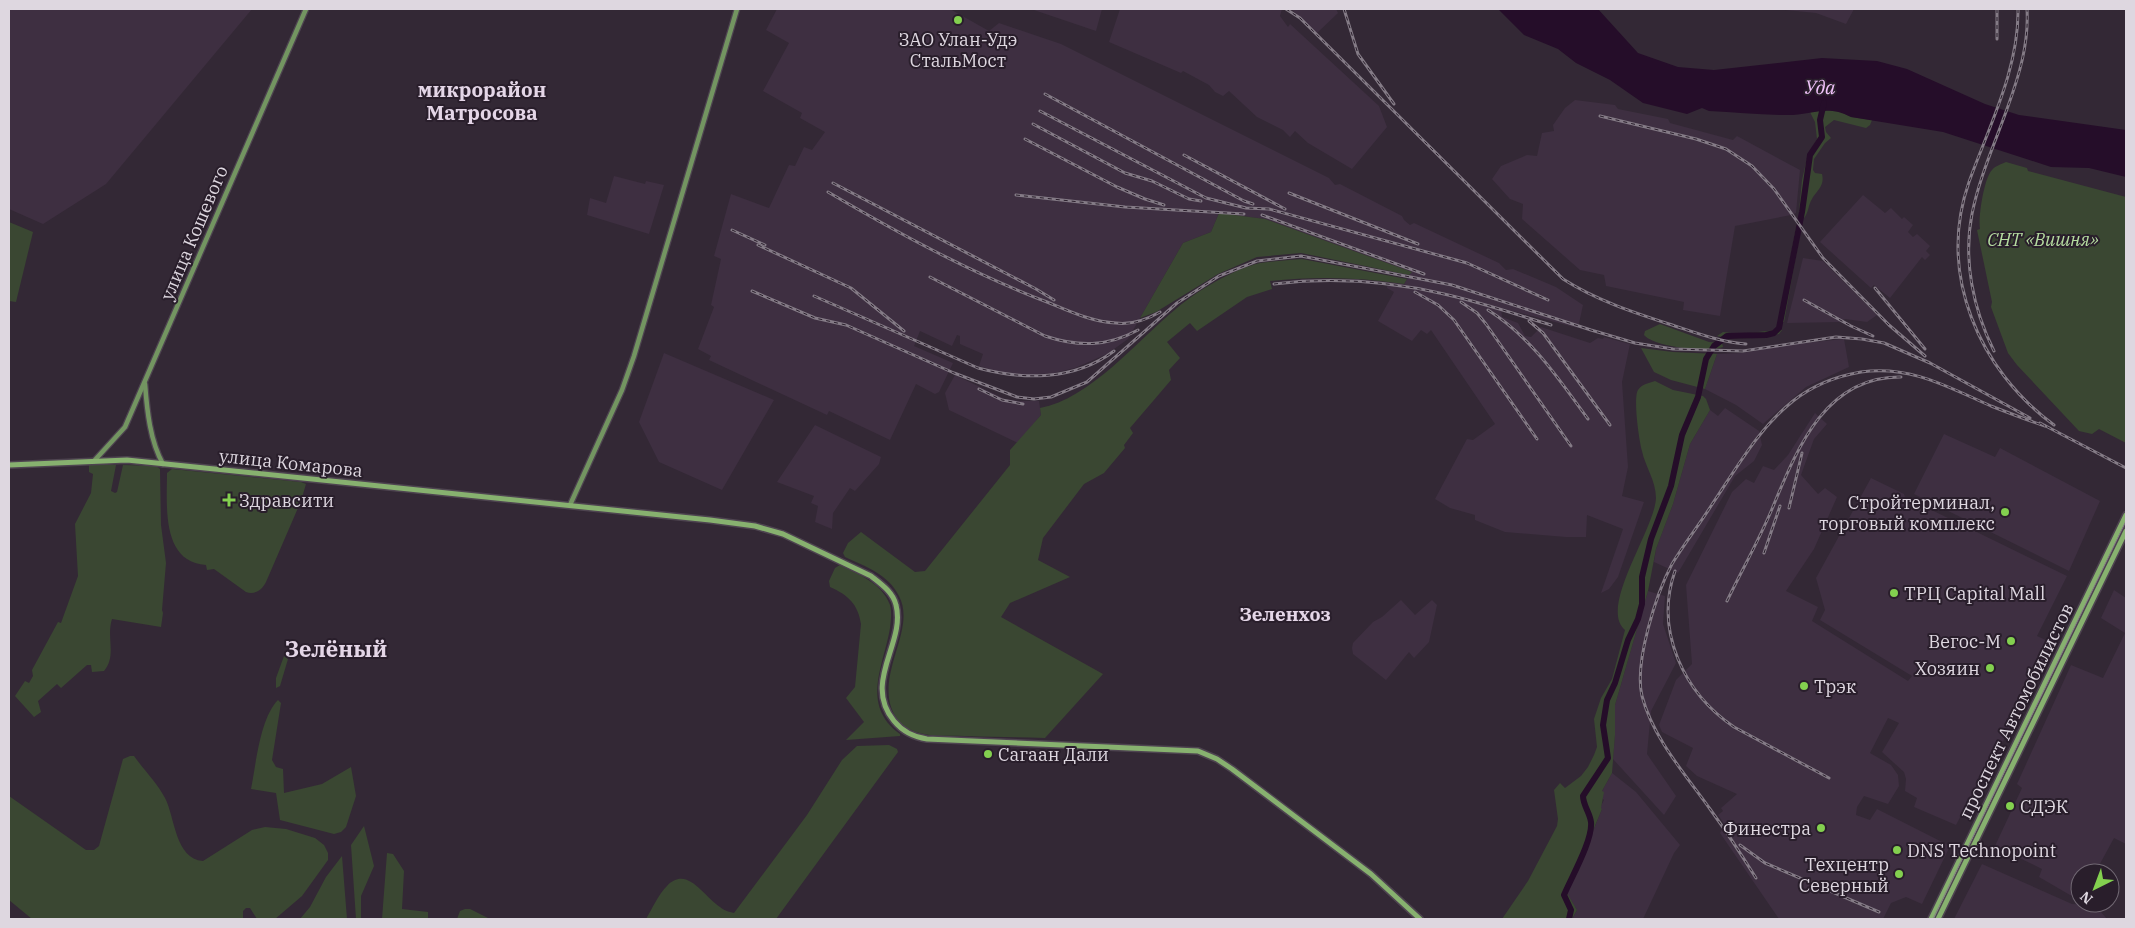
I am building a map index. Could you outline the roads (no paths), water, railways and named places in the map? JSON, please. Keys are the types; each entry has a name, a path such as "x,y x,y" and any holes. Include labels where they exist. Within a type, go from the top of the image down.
{"main road":[{"name":"улица Кошевого","path":"94,461 125,427 306,9"},
{"path":"570,506 622,390 634,356 737,9"},
{"path":"144,383 156,449 163,464"},
{"name":"улица Комарова","path":"9,465 127,460 755,526 783,534 871,576 883,585 896,604 896,625 883,677 883,698 891,717 905,732 927,739 1198,751 1217,759 1232,769 1334,845 1420,919"},
{"name":"проспект Автомобилистов","path":"1931,919 2126,515"},
{"name":"проспект Автомобилистов","path":"1938,919 2126,531"}],"water":[{"name":"Уда","path":"1498,9 1598,9 1638,53 1678,67 1714,70 1822,58 1877,61 1907,69 1985,104 2019,115 2126,130 2126,177 2089,168 2051,167 1943,132 1851,117 1834,111 1777,115 1709,111 1702,108 1687,114 1643,103 1610,80 1576,63 1558,49 1524,35"}],"waterway":[{"name":"Уда","path":"1569,919 1571,910 1564,895 1585,849 1591,830 1591,822 1583,796 1608,758 1603,725 1607,700 1615,683 1628,640 1638,619 1642,604 1642,577 1651,539 1671,486 1682,435 1698,397 1706,359 1714,346 1727,336 1766,335 1774,333 1779,328 1802,212 1810,155 1822,137 1820,120 1824,103"}],"tram line":[{"path":"1933,919 2126,521"}],"railway":[{"path":"1286,9 1300,18 1563,279 1601,299 1641,315 1707,336 1746,344"},
{"path":"1344,9 1358,54 1394,104"},
{"path":"1997,9 1997,39"},
{"path":"2018,9 2014,53 1994,118 1969,182 1960,217 1958,251 1962,285 1971,317 1986,348 2005,377 2028,403 2054,425"},
{"path":"1994,351 1975,301 1969,266 1970,231 1979,187 2019,72 2025,47 2027,9"},
{"path":"1045,94 1244,201 1253,204"},
{"path":"1040,111 1206,198 1246,208 1269,209 1467,263 1548,300"},
{"path":"1600,116 1696,139 1726,149 1752,166 1774,189 1823,258 1889,325 1925,356"},
{"path":"1033,124 1125,173 1152,181 1189,199 1201,201"},
{"path":"1025,139 1117,187 1164,205"},
{"path":"1184,155 1285,209"},
{"path":"833,183 1054,300"},
{"path":"828,192 908,237 963,265 1019,291 1081,316 1098,321 1133,323 1160,312"},
{"path":"1289,193 1418,244"},
{"path":"1016,195 1125,207 1244,214"},
{"path":"1262,215 1424,274"},
{"path":"732,230 765,245"},
{"path":"758,245 851,288 904,331"},
{"path":"752,291 815,318 846,325 954,373 1017,397 1034,399 1051,397 1087,382 1177,303 1219,276 1257,261 1301,256 1452,285 1635,343 1673,349 1743,351 1836,337 1884,343 1930,363 2030,418"},
{"path":"930,277 1045,336 1057,340 1092,344 1115,340 1138,330"},
{"path":"1274,284 1338,281 1402,286 1471,301 1551,325"},
{"path":"1875,288 1925,349"},
{"path":"1415,292 1438,305 1454,320 1537,439"},
{"path":"814,296 978,368 995,372 1030,376 1065,373 1099,361 1114,351"},
{"path":"1804,300 1873,336"},
{"path":"1461,302 1477,313 1486,324 1571,446"},
{"path":"1488,310 1518,333 1543,359 1588,419"},
{"path":"1529,321 1543,333 1610,425"},
{"path":"1756,878 1662,741 1647,711 1642,696 1640,682 1641,666 1648,629 1659,593 1672,564 1748,450 1769,424 1780,412 1800,396 1834,379 1861,372 1879,371 1912,375 1944,385 1991,406 2045,426"},
{"path":"1727,601 1762,532 1792,463 1817,420 1833,403 1852,389 1875,380 1901,377"},
{"path":"979,389 1002,400 1023,404"},
{"path":"2040,423 2126,468"},
{"path":"1789,508 1802,453"},
{"path":"1764,553 1780,506"},
{"path":"1675,571 1669,594 1668,616 1671,638 1678,659 1688,679 1701,697 1716,713 1734,727 1829,778"},
{"path":"1740,845 1765,863 1879,912"}],"place":[{"name":"ЗАО Улан-Удэ СтальМост","path":"958,20"},
{"name":"Здравсити","path":"229,500"},
{"name":"Стройтерминал, торговый комплекс","path":"2005,512"},
{"name":"ТРЦ Capital Mall","path":"1894,593"},
{"name":"Вегос-М","path":"2011,641"},
{"name":"Хозяин","path":"1990,668"},
{"name":"Трэк","path":"1804,686"},
{"name":"Сагаан Дали","path":"988,754"},
{"name":"СДЭК","path":"2010,806"},
{"name":"Финестра","path":"1821,828"},
{"name":"DNS Technopoint","path":"1897,850"},
{"name":"Техцентр Северный","path":"1899,874"}],"district":[{"name":"микрорайон Матросова","path":"482,100"},
{"name":"Зеленхоз","path":"1285,614"},
{"name":"Зелёный","path":"336,648"}],"park label":[{"name":"СНТ «Вишня»","path":"2043,239"}]}
